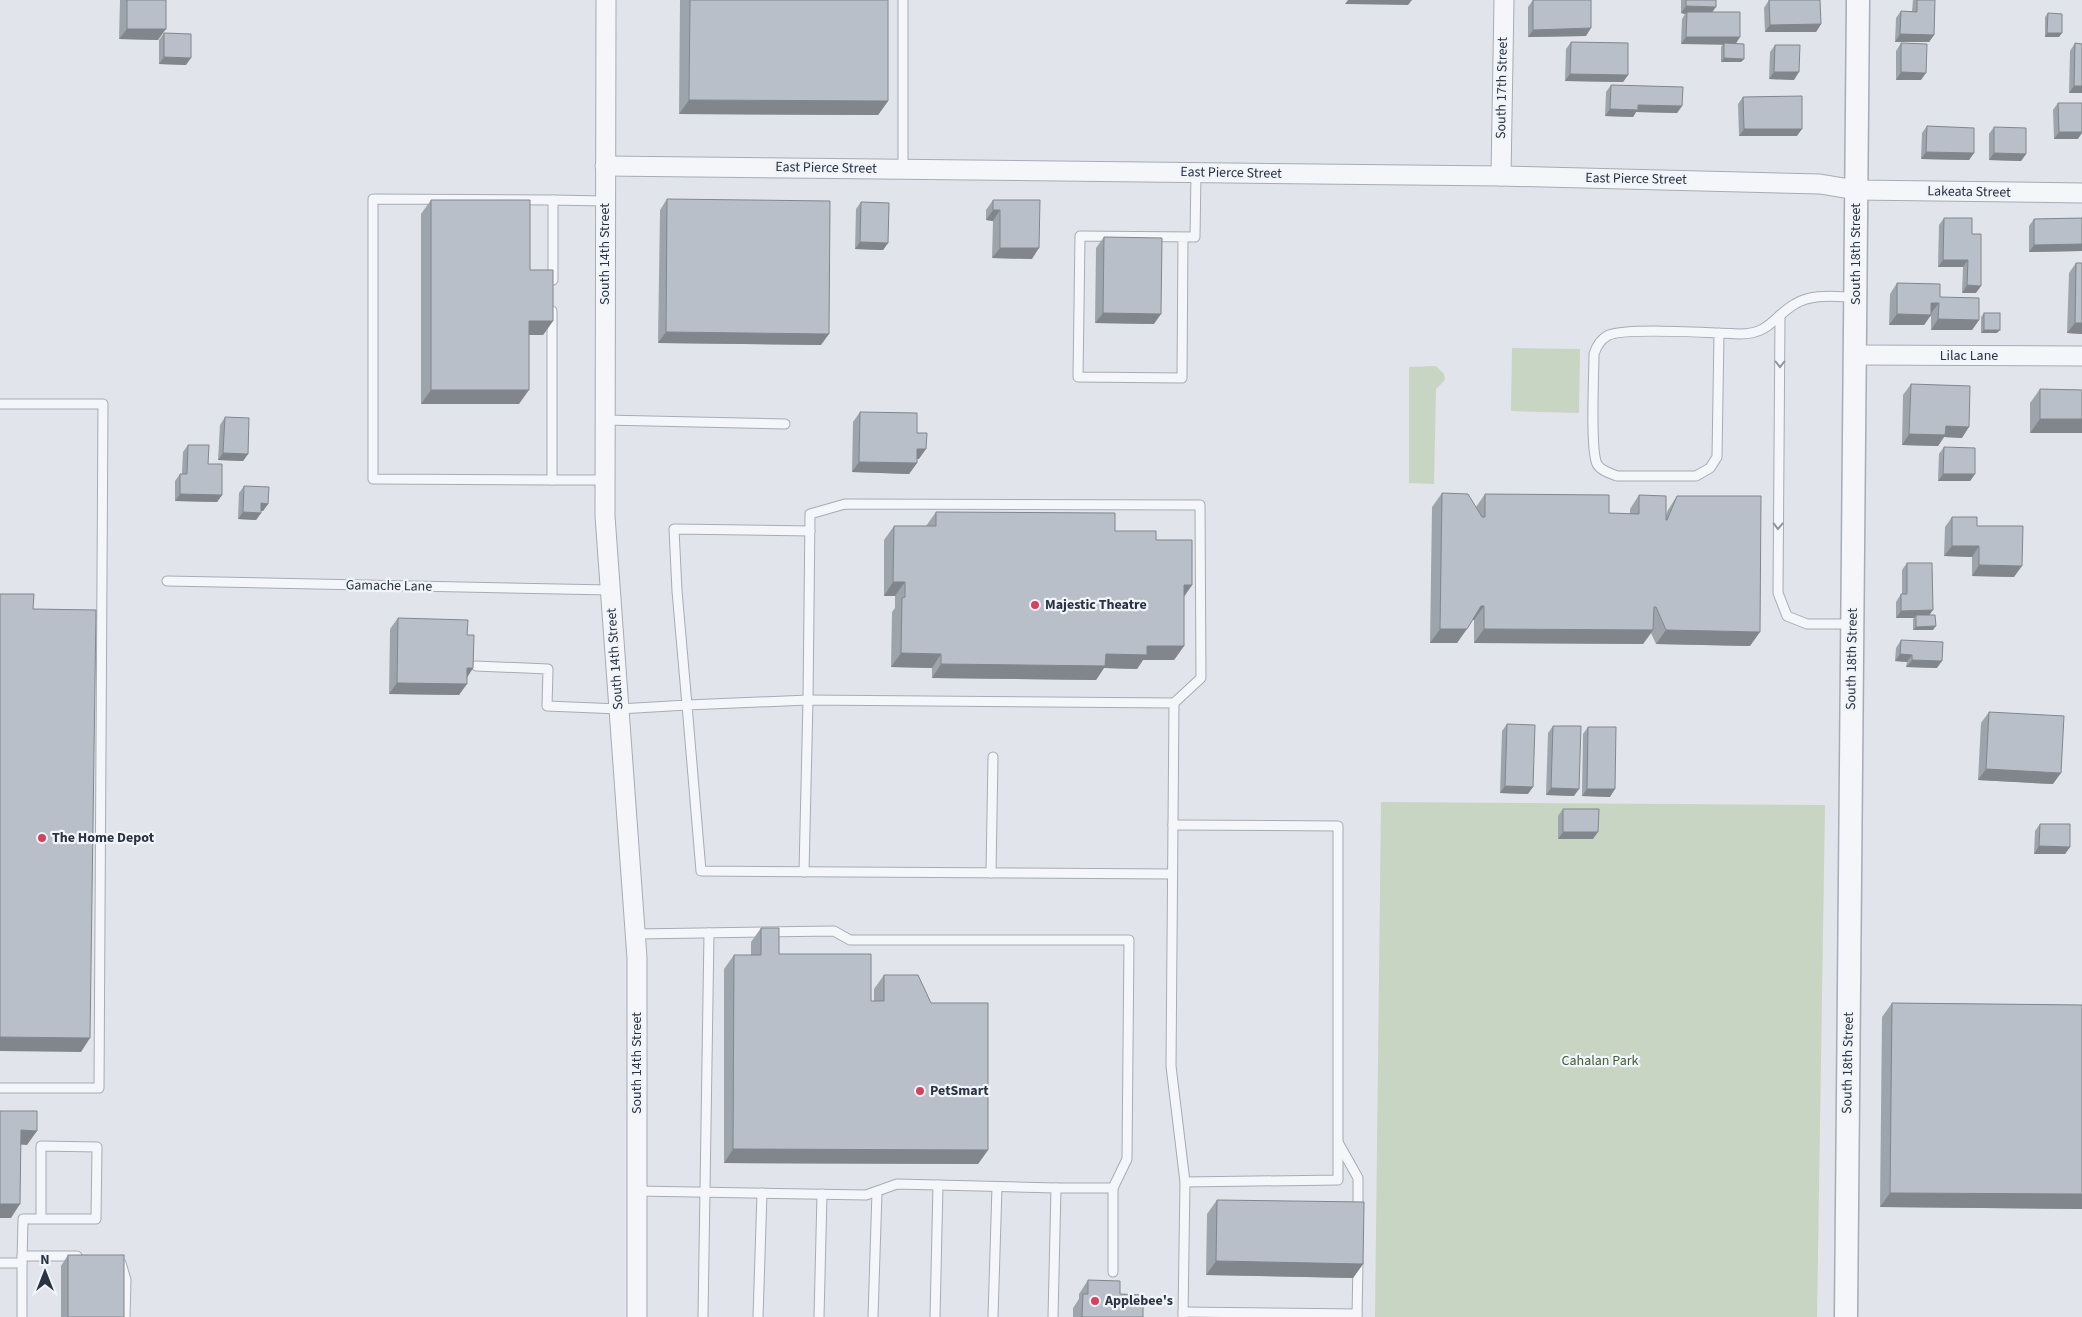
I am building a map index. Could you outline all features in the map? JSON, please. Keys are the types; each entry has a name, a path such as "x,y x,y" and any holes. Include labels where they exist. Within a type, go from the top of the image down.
{"street":[{"name":"South 14th Street","path":"606,0 605,516 637,958 637,1317"},
{"name":"South 17th Street","path":"1501,176 1504,0"},
{"name":"South 18th Street","path":"1846,1317 1858,0"},
{"name":"East Pierce Street","path":"605,166 1501,176 1820,184 1856,190"},
{"name":"Lakeata Street","path":"1856,190 2082,193"},
{"name":"Lilac Lane","path":"1856,355 2082,356"}],"lane":[{"path":"903,0 903,169"},
{"path":"1183,237 1182,378 1078,377 1080,236 1195,237 1196,172"},
{"path":"605,200 373,200 373,479 605,480"},
{"path":"552,290 553,200"},
{"path":"1719,333 1717,458 1710,468 1696,476 1617,476 1605,472 1598,464 1594,448 1594,354 1596,347 1607,336 1622,331 1719,333 1749,334 1769,327 1780,315 1797,303 1819,296 1856,297"},
{"path":"552,300 552,480"},
{"path":"1780,315 1778,593 1787,616 1807,624 1853,624"},
{"path":"0,404 103,404 99,1088 0,1088"},
{"path":"605,420 785,424"},
{"path":"476,666 548,669 547,706 619,709 808,700 1174,703 1200,678 1200,505 845,504 810,514 808,700 804,872"},
{"path":"810,531 674,529 677,591 701,871 1172,874"},
{"name":"Gamache Lane","path":"167,582 610,590"},
{"path":"1174,703 1171,1066 1185,1182 1183,1314 1357,1315 1358,1255"},
{"path":"991,873 993,757"},
{"path":"1172,825 1338,826 1338,1180 1185,1182"},
{"path":"636,934 834,930 850,940 1129,940 1127,1159 1113,1188 1113,1272"},
{"path":"703,1317 710,933"},
{"path":"1338,1142 1358,1178 1358,1226"},
{"path":"22,1317 23,1219 41,1219 96,1219 97,1147 41,1146 41,1219"},
{"path":"637,1191 866,1195 897,1184 1113,1188"},
{"path":"935,1317 938,1185"},
{"path":"993,1317 996,1187"},
{"path":"1053,1317 1056,1188"},
{"path":"873,1317 877,1192"},
{"path":"758,1317 762,1193"},
{"path":"819,1317 822,1194"},
{"path":"0,1263 90,1256"},
{"path":"115,1260 121,1263 126,1280 125,1317"}],"green space":[{"path":"1512,348 1580,349 1579,413 1511,411"},
{"path":"1436,366 1444,374 1445,380 1436,389 1434,484 1409,483 1409,367"},
{"name":"Cahalan Park","path":"1381,802 1825,805 1817,1317 1375,1317"}],"building":[{"path":"127,0 166,0 166,29 127,29"},
{"path":"690,0 888,0 888,101 689,100"},
{"path":"1533,0 1591,0 1591,28 1533,30"},
{"path":"1686,0 1716,0 1716,7 1686,6"},
{"path":"1769,0 1820,0 1821,24 1770,25"},
{"path":"1917,0 1935,0 1934,35 1900,34 1901,11 1917,12"},
{"path":"1687,12 1740,12 1740,37 1686,37"},
{"path":"2048,13 2062,14 2062,33 2047,33"},
{"path":"164,33 191,34 191,58 164,57"},
{"path":"1571,42 1628,43 1628,75 1570,74"},
{"path":"1724,43 1744,44 1744,59 1724,58"},
{"path":"1901,43 1927,44 1926,73 1901,72"},
{"path":"2075,43 2082,44 2082,86 2074,86"},
{"path":"1775,45 1800,45 1799,72 1774,72"},
{"path":"1611,85 1683,87 1682,106 1638,105 1638,110 1610,109"},
{"path":"1802,96 1802,129 1744,129 1743,97"},
{"path":"2058,103 2082,103 2082,132 2059,132"},
{"path":"1927,126 1974,128 1974,153 1926,152"},
{"path":"1994,127 2026,128 2026,154 1994,153"},
{"path":"667,199 830,201 829,334 666,332"},
{"path":"431,200 530,200 530,270 553,270 553,321 529,321 529,390 431,390"},
{"path":"993,200 1040,200 1039,248 1000,248 1000,210 993,210"},
{"path":"861,202 889,203 888,243 860,242"},
{"path":"1944,218 1972,218 1972,234 1981,234 1981,286 1967,285 1968,260 1943,260"},
{"path":"2082,218 2082,244 2034,245 2034,219"},
{"path":"1104,237 1162,238 1161,314 1103,313"},
{"path":"2076,263 2082,263 2082,323 2075,323"},
{"path":"1897,283 1940,284 1940,297 1979,298 1979,320 1938,319 1939,303 1931,303 1931,315 1897,314"},
{"path":"1984,313 2000,313 2000,330 1984,330"},
{"path":"1911,384 1970,386 1969,427 1946,426 1945,435 1909,434"},
{"path":"2040,389 2082,390 2082,419 2040,419"},
{"path":"860,412 917,413 917,433 927,433 926,449 917,449 917,463 859,462"},
{"path":"225,417 249,418 248,454 223,453"},
{"path":"188,445 209,445 208,464 222,464 222,495 180,494 180,474 187,474"},
{"path":"1944,447 1975,448 1975,474 1943,474"},
{"path":"244,486 269,487 268,504 261,503 261,513 243,512"},
{"path":"1442,493 1468,494 1482,517 1485,517 1485,494 1609,495 1609,513 1639,514 1639,495 1666,496 1666,520 1677,496 1761,496 1760,632 1666,630 1656,607 1654,607 1653,630 1484,629 1484,606 1481,606 1467,629 1440,629"},
{"name":"Majestic Theatre","path":"936,512 1115,513 1115,531 1156,531 1156,540 1192,540 1192,585 1184,585 1184,646 1147,646 1147,655 1106,654 1105,666 941,664 941,654 901,653 902,598 905,597 905,582 893,582 894,526 936,526"},
{"path":"1952,517 1977,517 1977,526 2023,526 2022,566 1979,565 1979,546 1952,546"},
{"path":"1907,563 1932,563 1933,610 1901,611 1901,594 1907,594"},
{"name":"The Home Depot","path":"0,594 34,594 33,609 96,610 90,1038 0,1037"},
{"path":"1916,615 1935,615 1936,626 1916,627"},
{"path":"398,618 468,620 467,635 474,635 473,668 467,668 467,684 397,683"},
{"path":"1901,640 1943,642 1942,661 1912,660 1912,655 1900,654"},
{"path":"1989,712 2064,716 2061,773 1986,769"},
{"path":"1507,724 1535,725 1533,787 1505,786"},
{"path":"1553,726 1581,726 1579,789 1551,788"},
{"path":"1588,727 1616,727 1615,789 1587,789"},
{"path":"1563,809 1599,809 1598,832 1563,832"},
{"path":"2040,824 2070,824 2070,847 2039,846"},
{"path":"761,928 779,928 779,954 871,954 871,1001 884,1001 884,975 918,975 931,1003 988,1003 988,1150 733,1149 734,955 761,955"},
{"path":"1892,1003 2082,1005 2082,1194 1890,1193"},
{"path":"0,1111 37,1111 37,1131 21,1130 20,1204 0,1204"},
{"path":"1217,1200 1364,1202 1363,1264 1216,1261"},
{"path":"68,1255 124,1255 124,1317 68,1317"},
{"path":"1088,1280 1120,1281 1120,1294 1143,1295 1143,1317 1082,1317 1083,1294 1088,1294"}],"place":[{"name":"Majestic Theatre","path":"1035,605"},
{"name":"The Home Depot","path":"42,838"},
{"name":"PetSmart","path":"920,1091"},
{"name":"Applebee's","path":"1095,1301"}]}
